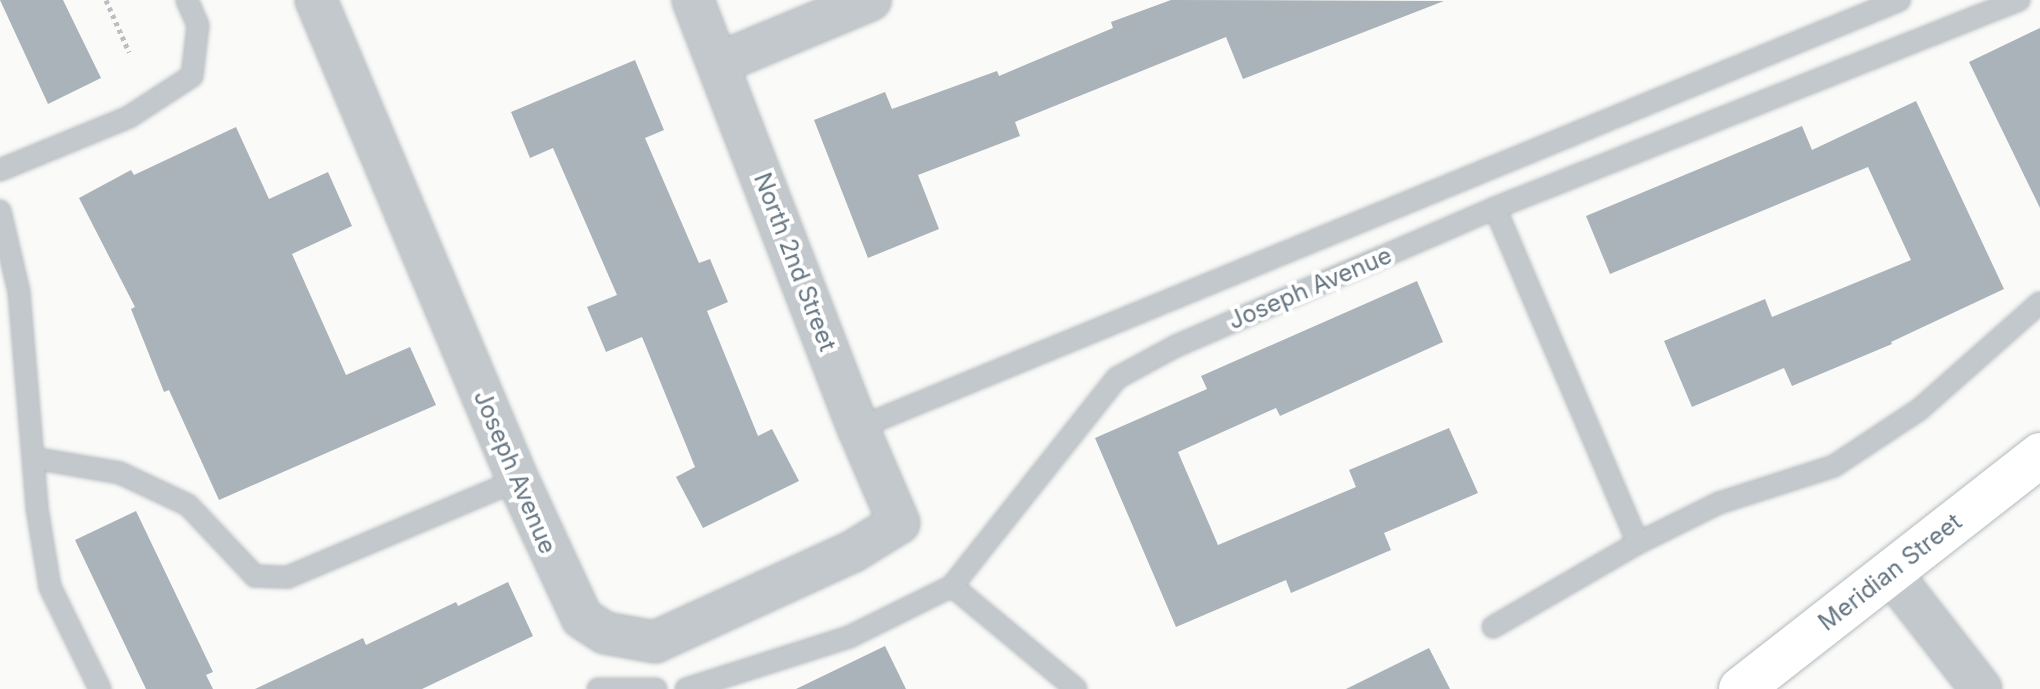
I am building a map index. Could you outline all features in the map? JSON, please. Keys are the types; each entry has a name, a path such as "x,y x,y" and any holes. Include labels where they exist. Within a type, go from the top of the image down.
{"street":[{"name":"Joseph Avenue","path":"316,0 518,480 582,618 605,633 655,642 852,552 899,523"},
{"name":"North 2nd Street","path":"693,0 858,428 899,523"},
{"path":"719,63 870,0"},
{"name":"Meridian Street","path":"1741,689 2040,455"},
{"path":"1890,572 1981,689"}],"lane":[{"path":"0,170 129,117 192,76 198,25 187,0"},
{"path":"858,428 1900,0"},
{"name":"Joseph Avenue","path":"686,689 849,637 952,586 1117,378 1176,346 1495,208 2019,0"},
{"path":"1495,208 1638,543"},
{"path":"0,211 19,292 33,458 50,587 100,689"},
{"path":"1493,627 1638,543 1719,503 1834,466 1920,409 2040,303"},
{"path":"33,458 120,473 188,505 255,576 288,577 518,480"},
{"path":"952,586 1076,689"},
{"path":"602,689 656,689"}],"path":[{"path":"106,0 129,52"}],"building":[{"path":"0,0 63,0 101,78 48,104"},
{"path":"1171,0 1444,1 1243,79 1226,37 1015,122 1020,136 918,175 939,229 868,258 814,120 885,92 892,109 997,71 999,76 1113,28 1111,22"},
{"path":"2040,28 2040,208 1969,62"},
{"path":"635,60 664,130 645,138 699,263 710,259 728,302 707,311 758,436 772,429 799,481 703,528 676,477 695,467 642,337 606,352 587,307 617,295 553,148 530,158 511,112"},
{"path":"1916,101 2004,289 1892,344 1792,386 1784,368 1692,407 1664,341 1765,299 1772,317 1911,260 1868,167 1610,274 1586,216 1802,126 1812,150"},
{"path":"236,127 269,199 328,172 352,226 292,254 346,375 410,347 436,405 219,500 169,390 164,392 131,309 135,307 79,198 131,170 134,175"},
{"path":"1417,281 1443,342 1280,416 1276,408 1178,452 1218,545 1356,487 1349,470 1449,428 1478,493 1384,533 1391,550 1291,593 1286,580 1176,627 1095,438 1207,389 1201,376"},
{"path":"136,511 213,672 206,675 213,689 146,689 75,540"},
{"path":"508,582 533,636 422,689 255,689 363,638 366,645 456,602 458,606"},
{"path":"885,646 906,689 796,689"},
{"path":"1429,648 1450,689 1346,689"}]}
